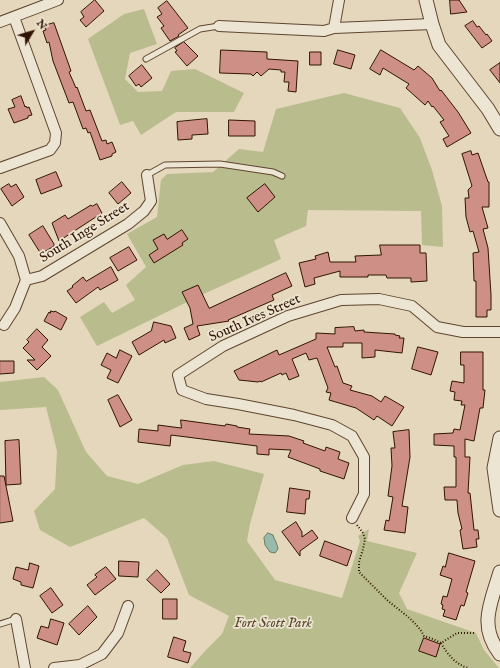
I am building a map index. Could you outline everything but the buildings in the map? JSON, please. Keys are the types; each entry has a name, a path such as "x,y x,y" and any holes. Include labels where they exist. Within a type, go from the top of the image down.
{"street":[{"path":"0,22 58,0"},
{"path":"334,28 339,0"},
{"path":"426,0 432,24 440,45 488,109 500,129"},
{"path":"0,168 50,150 55,144 56,133 14,17"},
{"path":"219,26 324,31 334,28 432,24"},
{"name":"South Inge Street","path":"26,280 42,276 128,224 144,211 151,201 147,176"},
{"path":"0,223 19,256 26,280 16,308 4,325"},
{"name":"South Ives Street","path":"352,518 364,494 364,457 352,436 332,425 302,417 206,399 182,390 178,375 223,346 288,316 341,300 379,299 412,306 437,327 463,332 500,332"},
{"path":"500,438 494,468 500,510"},
{"path":"500,572 487,620 493,645 500,654"},
{"path":"54,668 80,665 102,654 118,633 128,606"},
{"path":"16,619 25,668"}],"lane":[{"path":"146,59 200,29 219,26"},
{"path":"147,176 165,165 220,164 273,172 282,176"},
{"path":"0,624 16,619"}],"path":[{"path":"352,518 363,533 364,539 364,549 359,562 359,572 386,599 416,625 424,636 441,643 446,653 459,665 468,668"},
{"path":"441,643 458,633 476,633"},
{"path":"456,668 459,665"}],"green space":[{"path":"144,9 157,44 130,53 125,79 138,92 162,91 171,71 195,69 244,93 234,112 176,112 141,135 133,121 120,125 88,39 124,14"},
{"path":"344,93 400,108 420,138 432,170 442,206 443,247 422,245 421,211 308,210 306,226 274,240 281,259 208,292 97,346 80,317 104,302 112,313 135,300 126,285 146,267 127,234 157,217 161,180 167,174 213,172 239,149 263,152 276,109"},
{"name":"Fort Scott Park","path":"44,377 58,390 86,452 107,476 138,484 183,465 214,461 264,474 250,524 247,541 275,580 342,598 360,541 358,536 369,529 367,541 417,553 399,593 407,609 476,633 484,650 499,668 190,668 222,634 229,616 189,595 167,538 144,518 70,547 40,530 34,511 55,489 57,451 46,407 0,410 0,382"}],"shaded area":[{"path":"268,533 273,535 277,546 278,549 275,553 270,552 265,545 264,538"}]}
